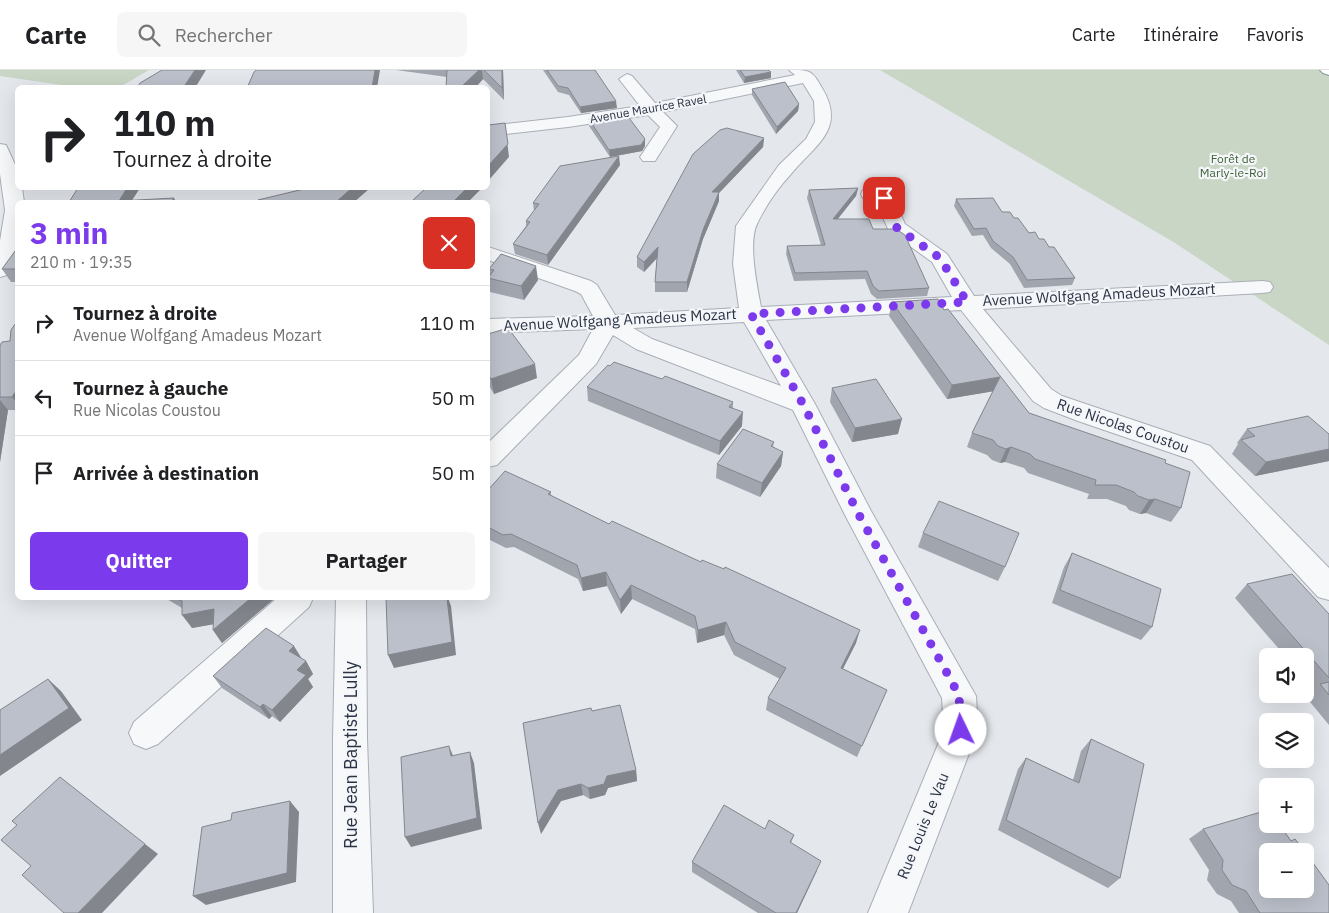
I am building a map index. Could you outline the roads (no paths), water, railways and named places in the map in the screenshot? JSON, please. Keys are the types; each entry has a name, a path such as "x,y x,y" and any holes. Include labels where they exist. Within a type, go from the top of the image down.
{"street":[{"name":"Avenue Maurice Ravel","path":"490,131 537,127 651,109 802,74"},
{"path":"751,314 743,264 746,226 768,191 785,169 814,141 823,122 822,101 802,74"},
{"path":"627,79 651,109 669,126 649,157"},
{"path":"0,149 9,168 15,202"},
{"name":"Rue Nicolas Coustou","path":"870,194 884,198 896,227 940,258 967,302 1042,395 1053,402 1201,453 1329,588"},
{"path":"0,271 12,240 15,224"},
{"path":"490,254 583,286 589,290 608,322 644,344 803,404"},
{"name":"Avenue Wolfgang Amadeus Mozart","path":"490,326 608,322 1262,287"},
{"name":"Rue Louis Le Vau","path":"751,314 803,404 859,515 959,696 961,730 888,913"},
{"path":"490,456 588,359 608,322"},
{"path":"146,733 296,600"},
{"name":"Rue Jean Baptiste Lully","path":"351,600 350,738 353,913"}],"park label":[{"name":"Forêt de Marly-le-Roi","path":"1233,166"}]}
